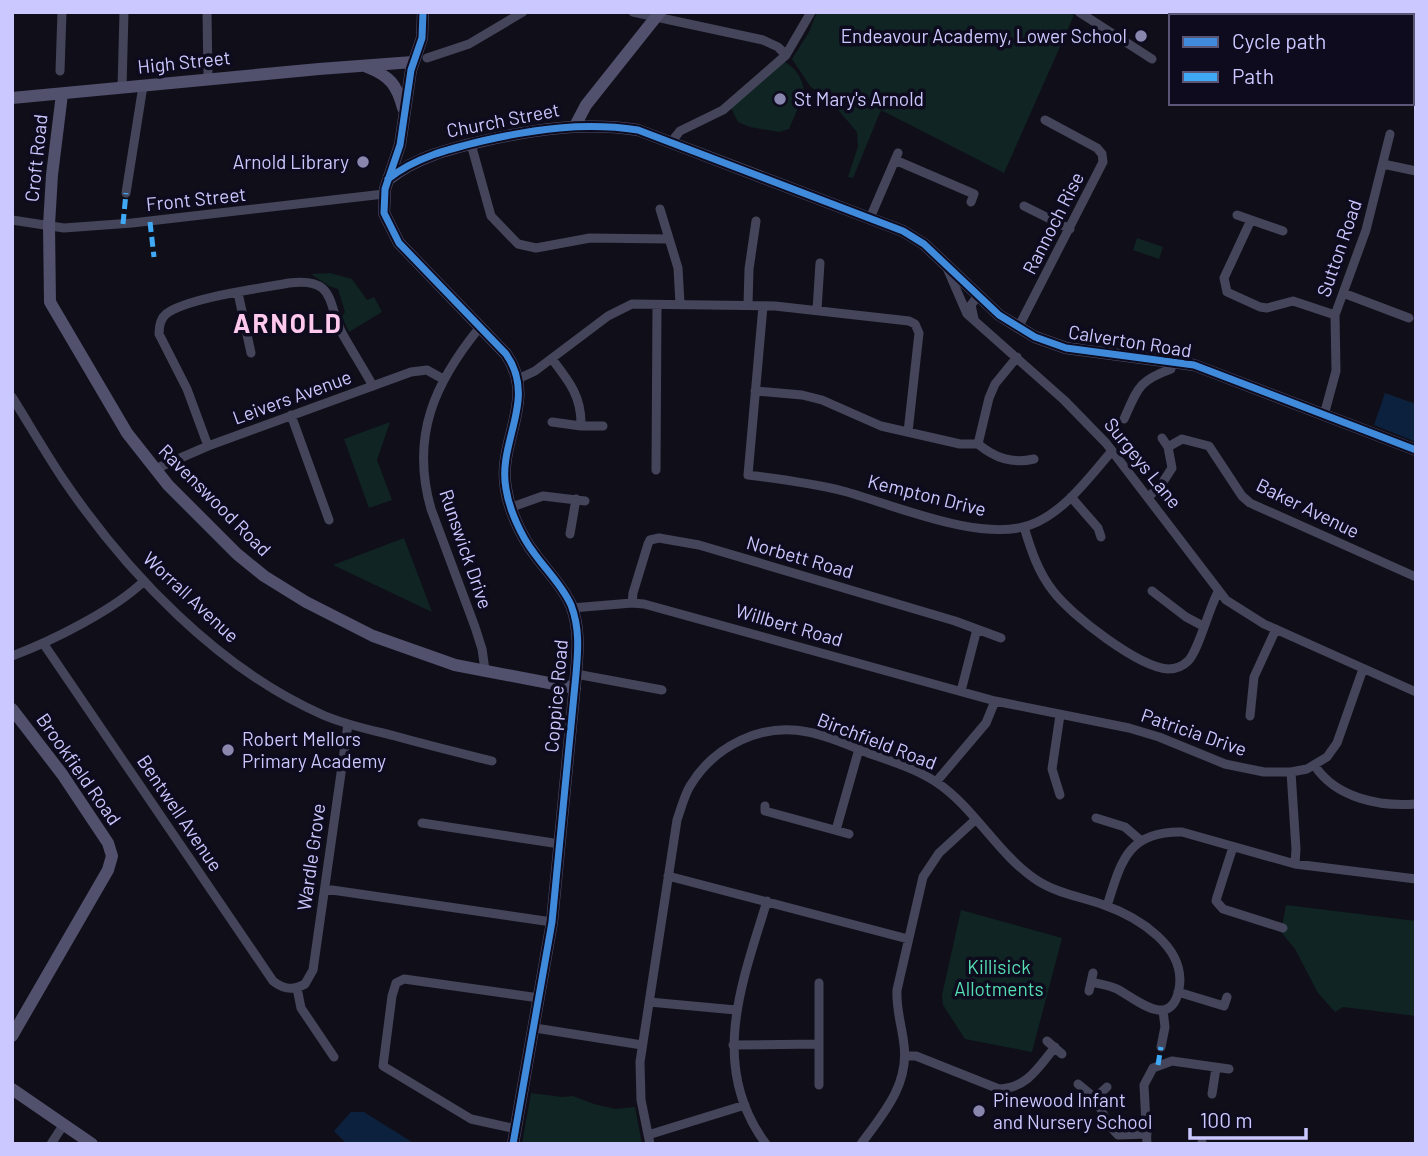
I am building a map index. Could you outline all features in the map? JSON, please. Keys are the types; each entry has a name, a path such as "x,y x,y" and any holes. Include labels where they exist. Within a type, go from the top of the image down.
{"street":[{"path":"60,71 62,12"},
{"path":"122,88 124,12"},
{"path":"207,12 208,79"},
{"path":"423,12 422,38 413,62 399,149 384,194 384,213 390,230 399,243 512,361 518,379 535,371 624,307 657,304 748,305 817,310 915,324 919,333 908,432"},
{"path":"427,58 436,50 477,40 509,15 523,12"},
{"path":"633,12 658,15 763,40 779,47 786,55"},
{"path":"672,141 680,131 721,112 786,55 811,12"},
{"path":"1079,12 1152,59"},
{"path":"575,126 586,105 658,15"},
{"path":"61,54 72,55"},
{"name":"High Street","path":"12,98 413,62"},
{"path":"360,65 382,73 395,84 405,117"},
{"path":"126,193 143,86"},
{"name":"Croft Road","path":"49,225 62,94"},
{"name":"Rannoch Rise","path":"1018,328 1102,166 1101,151 1058,122 1045,120"},
{"name":"Church Street","path":"388,179 425,157 552,127 638,130 672,141"},
{"name":"Sutton Road","path":"1324,415 1336,371 1335,315 1366,230 1390,134"},
{"name":"Calverton Road","path":"672,141 908,234 924,244 973,293 1018,328 1035,337 1066,348 1194,365 1416,450"},
{"path":"471,144 491,216 519,244 536,248 590,238 668,239"},
{"name":"Church Street","path":"399,149 406,157 425,157"},
{"path":"870,218 896,157 974,194 971,202"},
{"path":"1383,164 1416,171"},
{"name":"Front Street","path":"12,220 64,228 132,223 384,194"},
{"path":"1024,206 1037,207 1070,229"},
{"path":"660,209 678,268 680,304"},
{"path":"1237,215 1283,231"},
{"path":"1251,220 1224,284 1229,294 1260,307 1267,308 1293,301 1335,315"},
{"path":"748,305 756,221"},
{"name":"Ravenswood Road","path":"49,225 50,302 127,432 155,469 237,554 278,586 393,644 454,665 575,681"},
{"path":"817,310 821,263"},
{"name":"Surgeys Lane","path":"945,265 967,314 1073,408 1112,451 1149,496 1218,592 1239,610 1276,629 1416,692"},
{"path":"208,446 187,389 161,340 160,325 164,316 173,310 210,298 302,281 322,288 331,300 342,332 373,386"},
{"path":"238,293 251,353"},
{"path":"960,302 973,293"},
{"path":"973,293 971,305 975,321"},
{"path":"1343,293 1409,318"},
{"path":"656,470 657,304"},
{"path":"763,306 755,391 802,395 822,400 881,426 960,444 978,444 998,457 1015,461 1034,459"},
{"name":"Runswick Drive","path":"481,327 443,379 434,398 425,440 426,489 431,509 475,627 485,670"},
{"path":"978,444 995,384 1017,357"},
{"path":"552,359 575,389 581,412 581,426"},
{"path":"1124,419 1140,387 1150,377 1171,369 1172,361"},
{"name":"Leivers Avenue","path":"155,469 208,446 418,370 427,370 443,379"},
{"name":"Coppice Road","path":"513,1144 552,922 578,636 572,608 563,590 528,545 506,490 505,462 519,403 518,379"},
{"name":"Kempton Drive","path":"755,391 748,475 845,491 872,501 971,527 993,530 1024,527 1040,520 1071,497 1112,451"},
{"name":"Worrall Avenue","path":"12,397 77,498 144,581 208,641 237,663 300,703 348,724 492,761"},
{"path":"291,415 329,520"},
{"path":"552,422 603,426"},
{"path":"1149,496 1159,488 1172,468 1168,447 1162,438"},
{"name":"Baker Avenue","path":"1168,447 1182,439 1209,446 1242,496 1250,503 1416,578"},
{"path":"512,507 543,496 580,500 574,530"},
{"path":"1071,497 1098,528 1101,537"},
{"path":"1024,527 1035,559 1058,598 1122,648 1158,667 1173,669 1188,661 1194,654 1209,608 1218,592"},
{"name":"Norbett Road","path":"632,603 648,544 650,540 659,538 699,545 1001,638"},
{"path":"12,656 43,643 133,592 144,581"},
{"path":"1152,591 1186,617 1203,626"},
{"name":"Willbert Road","path":"572,608 632,603 709,621 995,701"},
{"path":"961,691 977,629"},
{"path":"1250,716 1254,677 1276,629"},
{"name":"Bentwell Avenue","path":"43,643 273,981 282,988 297,988"},
{"path":"1363,669 1337,743 1327,757 1315,766 1335,786 1356,796 1382,803 1416,804"},
{"path":"575,681 662,690"},
{"path":"936,782 986,723 995,701"},
{"name":"Patricia Drive","path":"995,701 1139,731 1242,768 1291,772 1315,766"},
{"name":"Brookfield Road","path":"12,1036 16,1020 108,870 111,856 108,842 73,790 13,711"},
{"path":"1060,715 1052,769 1061,795"},
{"name":"Wardle Grove","path":"297,988 305,984 312,974 348,724"},
{"name":"Birchfield Road","path":"649,1140 640,1088 642,1045 677,820 690,787 705,766 718,753 750,736 784,729 807,731 859,749 936,782 1037,881 1107,906 1150,931 1175,954 1180,970 1178,992"},
{"path":"836,831 859,749"},
{"path":"1291,772 1295,864"},
{"path":"765,806 765,811 849,834"},
{"path":"1096,818 1125,827 1140,840"},
{"path":"861,1144 895,1096 901,1082 905,1056 896,1000 919,890 929,866 939,853 975,820"},
{"path":"422,823 560,844"},
{"path":"1107,906 1121,863 1130,849 1140,840 1165,833 1182,832 1295,864 1416,879"},
{"path":"1233,847 1216,901 1223,909 1265,927 1283,928"},
{"path":"668,876 908,939"},
{"path":"325,889 552,922"},
{"path":"766,1144 745,1105 735,1070 733,1045 736,1010 767,901"},
{"path":"516,1129 471,1119 383,1066 392,996 396,983 404,979 539,998"},
{"path":"1091,982 1117,989 1152,1010 1163,1010 1174,1002 1178,992 1228,1003"},
{"path":"819,983 819,1085"},
{"path":"297,988 301,1008 334,1056"},
{"path":"649,1002 736,1010"},
{"path":"1161,1047 1165,1027 1163,1010"},
{"path":"534,1028 642,1045"},
{"path":"733,1045 819,1044"},
{"path":"905,1056 916,1056 999,1089 1007,1089 1028,1080 1054,1047"},
{"path":"1078,1084 1096,1098 1117,1140 1147,1139 1144,1085 1145,1078 1153,1068 1172,1061 1229,1069"},
{"path":"1212,1094 1216,1068"},
{"path":"1096,1098 1107,1087"},
{"path":"12,1088 92,1144"},
{"path":"649,1140 745,1105"},
{"path":"51,1144 64,1124"}],"green space":[{"path":"817,12 1070,12 1074,15 1004,173 881,110 853,178 848,177 858,146 857,132 834,105 810,86 792,59 809,32"},
{"path":"783,61 798,74 805,93 805,107 798,108 789,129 779,132 738,122 731,108"},
{"path":"1137,238 1163,247 1159,259 1133,250"},
{"path":"330,273 352,279 367,300 374,297 382,312 349,332 342,317 345,312 338,289 311,274"},
{"path":"390,422 377,460 392,500 369,508 344,439"},
{"path":"404,538 432,612 333,565"},
{"path":"1286,905 1416,921 1416,1016 1343,1007 1335,1012 1318,993 1295,949 1281,932"},
{"name":"Killisick Allotments","path":"961,910 1062,938 1032,1052 965,1039 943,1005 942,995"},
{"path":"531,1093 573,1096 615,1109 635,1107 642,1144 522,1144"}],"water":[{"path":"1385,393 1416,404 1416,442 1374,425"},
{"path":"351,1112 364,1112 415,1144 347,1144 334,1131"}],"marked path":[{"path":"123,224 126,193"},
{"path":"150,222 154,257"},
{"path":"1158,1065 1161,1047"}],"cycle path":[{"path":"423,12 422,38 411,70 400,145 385,189 384,213 399,243 506,354 515,371 518,404 507,454 506,489 513,514 525,539 559,584 571,605 577,631 576,674 552,922 513,1144"},
{"path":"388,179 433,155 502,137 579,127 638,130 903,231 924,244 999,315 1035,337 1066,348 1194,365 1416,450"}],"place":[{"name":"Endeavour Academy, Lower School","path":"1141,36"},
{"name":"St Mary's Arnold","path":"780,99"},
{"name":"Arnold Library","path":"363,162"},
{"name":"Robert Mellors Primary Academy","path":"228,750"},
{"name":"Pinewood Infant and Nursery School","path":"979,1111"}],"district":[{"name":"ARNOLD","path":"288,324"}]}
